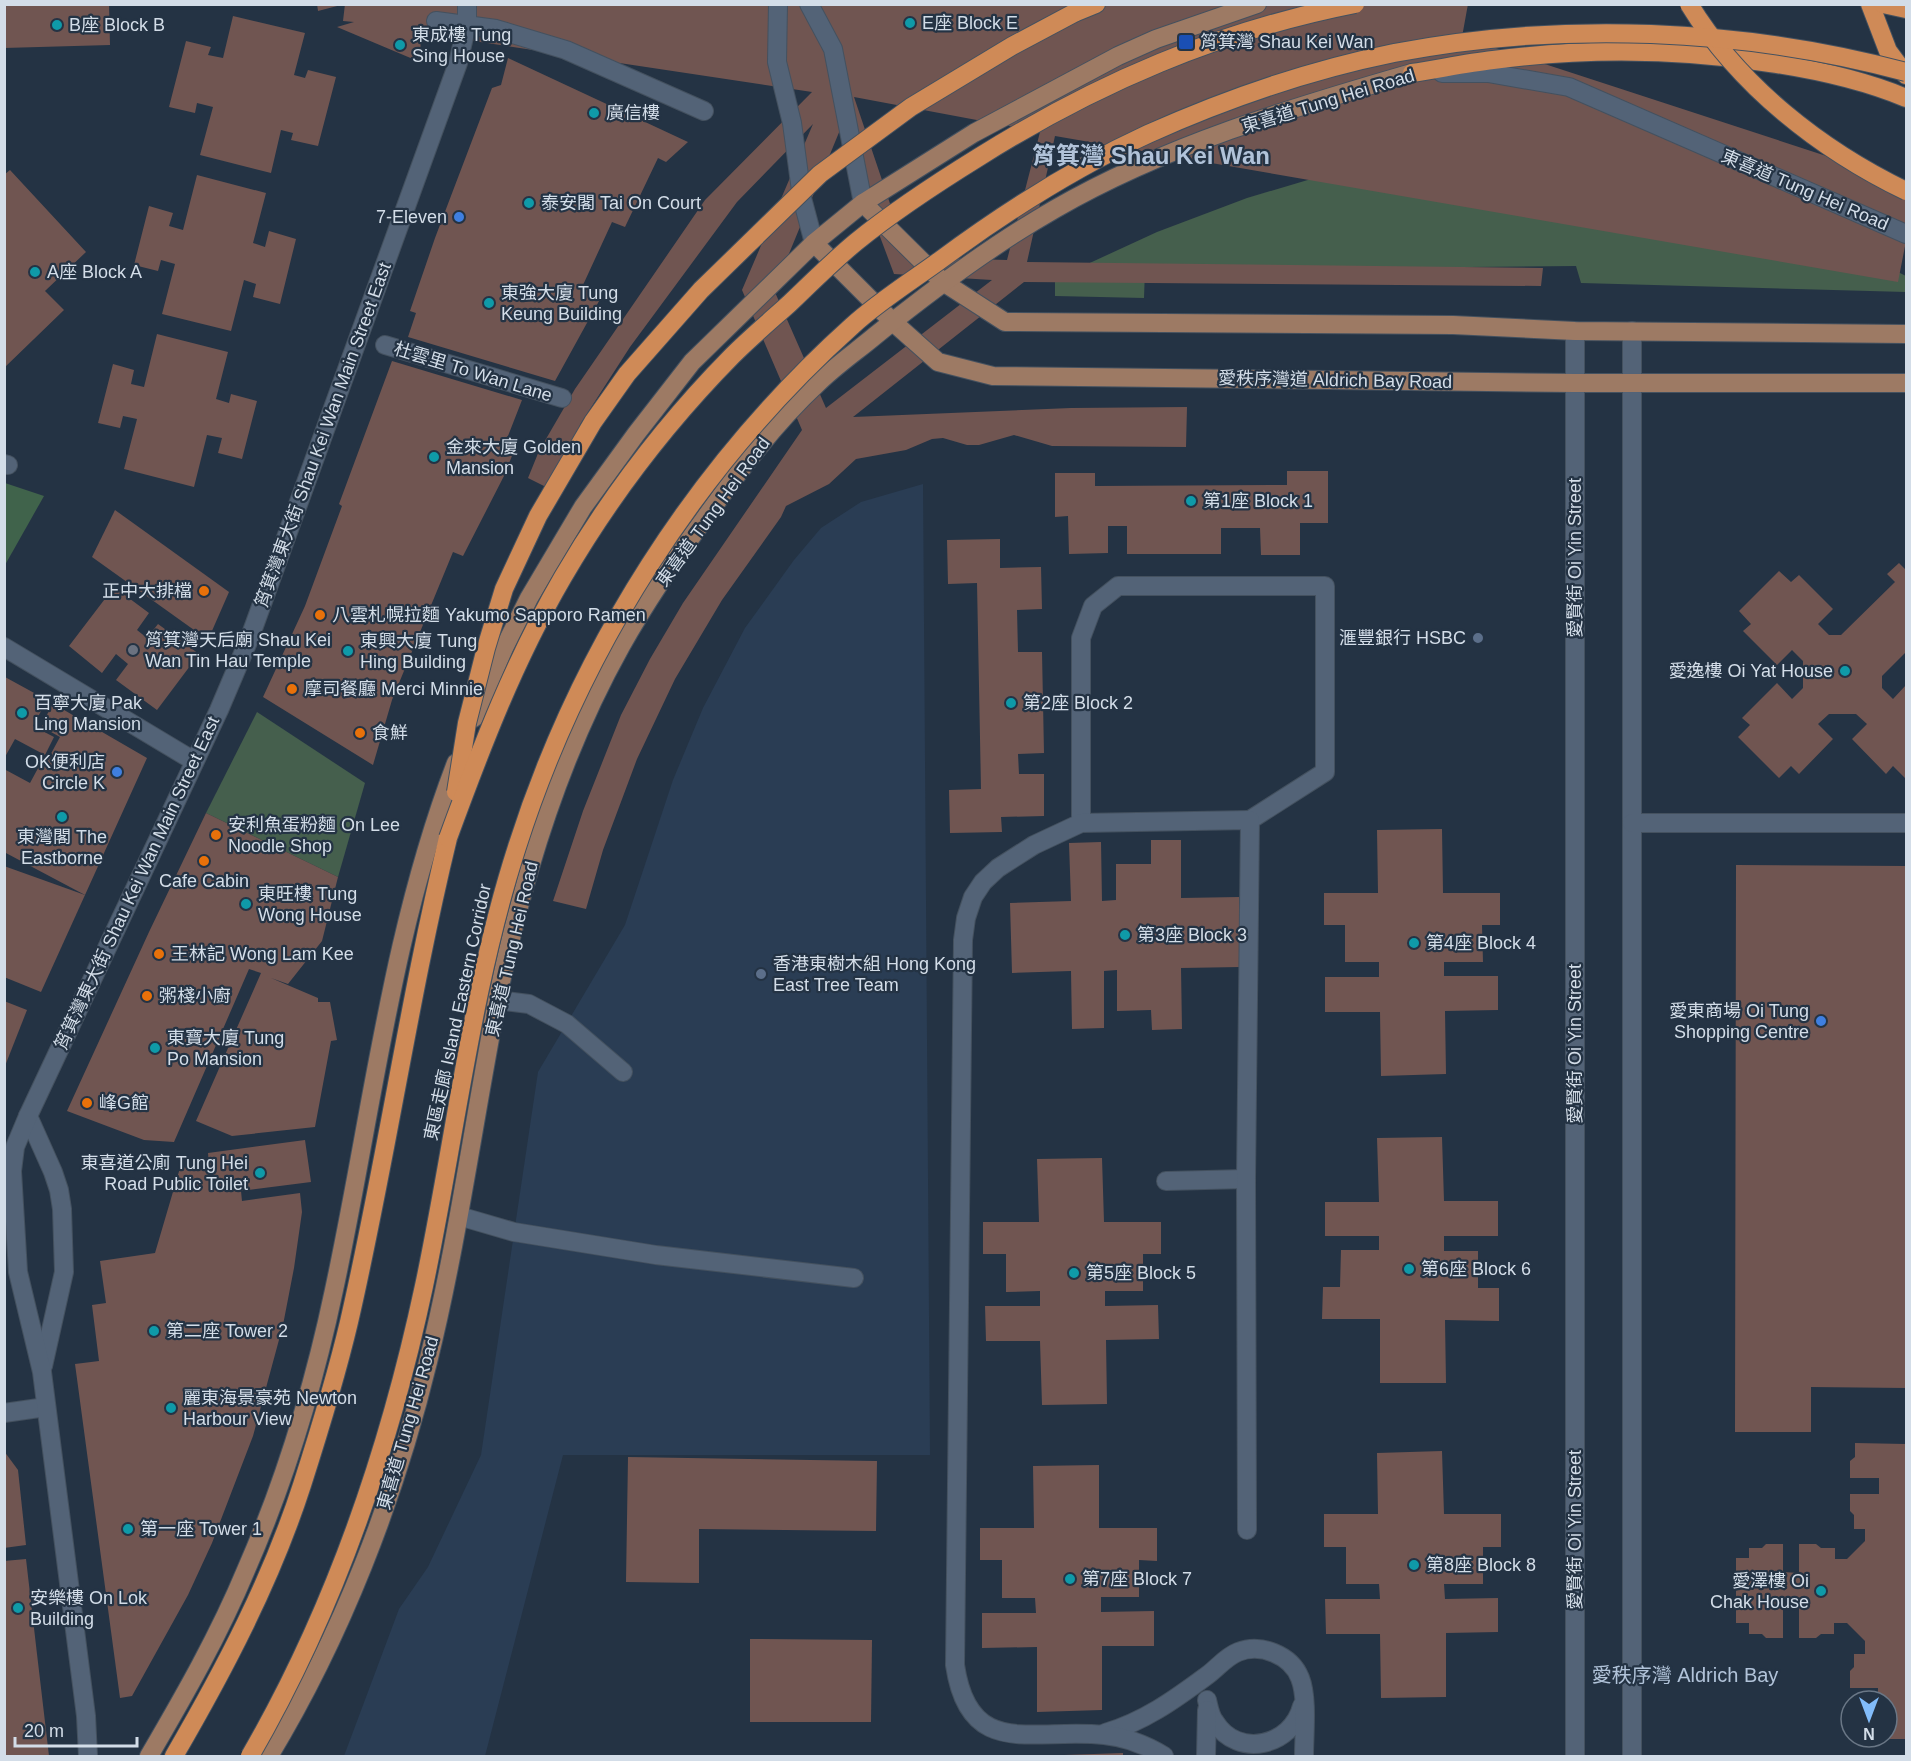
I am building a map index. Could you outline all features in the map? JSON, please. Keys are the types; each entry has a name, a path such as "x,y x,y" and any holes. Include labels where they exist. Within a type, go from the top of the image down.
{"highway":[{"path":"174,1756 248,1619 276,1556 302,1487 326,1407 360,1272 429,916 448,838 467,723 504,589 538,516 593,422 627,374 701,290 820,174 911,107 1012,46 1096,4"},
{"path":"448,838 491,721 523,651 563,576 610,504 666,430 732,356 856,242 942,180 1027,127 1118,80 1218,39 1355,4"},
{"path":"1689,4 1726,54 1785,113 1818,140 1848,160 1906,191"},
{"path":"1870,4 1888,51 1906,74"},
{"path":"1883,4 1906,9"},
{"name":"東區走廊 Island Eastern Corridor","path":"250,1756 296,1671 337,1580 391,1417 424,1288 495,926 516,848 544,770 586,677 618,617 668,535 718,467 780,396 855,322 993,221 1072,173 1149,134 1289,80 1395,53 1460,44 1532,37 1638,33 1785,47 1906,74"},
{"path":"1412,73 1494,60 1569,53 1644,52 1709,55 1794,67 1855,80 1906,98"}],"main road":[{"path":"149,1756 187,1690 236,1592 273,1504 292,1447 334,1291 399,955 425,857 450,778 476,711 530,598 583,507 692,362 814,243 863,203 974,133 1118,56 1156,39 1257,4"},
{"name":"東喜道 Tung Hei Road","path":"269,1756 298,1708 346,1605 394,1480 429,1358 459,1216 498,1000 523,892 553,796 578,734 622,644 677,558 767,436 818,383 943,282 1055,208 1131,171 1206,139 1312,102 1412,73"},
{"path":"863,203 943,282 1005,322 1453,325 1575,332 1906,334"},
{"name":"愛秩序灣道 Aldrich Bay Road","path":"814,243 893,322 938,362 993,376 1575,383 1906,383"},
{"path":"282,1756 298,1708"}],"street":[{"name":"筲箕灣東大街 Shau Kei Wan Main Street East","path":"88,1756 86,1716 42,1372 18,1272 12,1191 15,1147 250,637 458,63 467,24 467,4"},
{"path":"778,4 777,62 792,123 802,198 814,243"},
{"path":"809,4 832,49 863,203"},
{"path":"436,21 496,29 566,50 704,111"},
{"name":"東喜道 Tung Hei Road","path":"1412,73 1488,73 1569,87 1906,234"},
{"name":"愛賢街 Oi Yin Street","path":"1575,332 1575,1756"},
{"path":"1632,332 1632,1756"},
{"name":"杜雲里 To Wan Lane","path":"385,345 562,398"},
{"path":"1080,823 1080,638 1093,606 1118,586 1325,586 1325,772 1250,820 1080,823 1034,845 998,868 983,882 973,897 966,918 963,940 955,1665 958,1687 966,1707 978,1722 996,1731 1014,1736 1102,1734 1126,1727 1147,1717 1215,1671"},
{"path":"4,647 194,761"},
{"path":"1247,1530 1246,1179 1250,820"},
{"path":"1632,823 1906,823"},
{"path":"498,1000 529,1004 567,1024 623,1072"},
{"name":"筲箕灣東大街 Shau Kei Wan Main Street East","path":"28,1116 53,1172 62,1209 63,1272 42,1372"},
{"path":"1166,1181 1246,1179"},
{"path":"459,1216 514,1232 656,1255 854,1278"},
{"path":"4,1413 46,1407"},
{"path":"1206,1756 1208,1685 1223,1661 1236,1652 1254,1648 1270,1651 1285,1658 1295,1670 1302,1686 1304,1701 1304,1756"},
{"path":"1207,1700 1215,1722 1236,1748 1251,1744 1267,1750 1295,1724 1304,1701"},
{"path":"1102,1734 1139,1743 1164,1756"}],"shaded area":[{"name":"香港東樹木組 Hong Kong East Tree Team","path":"923,484 930,1455 563,1455 485,1756 344,1756 399,1609 428,1567 481,1455 538,1072 625,925 673,780 703,708 745,628 794,560 821,528 861,502"}],"green space":[{"path":"1358,165 1894,270 1906,276 1906,292 1581,283 1576,266 1145,270 1144,298 1055,296 1055,279 1157,232 1247,198"},
{"path":"4,483 44,496 5,565"},
{"path":"257,712 365,783 338,877 206,813"}],"building":[{"name":"B座 Block B","path":"4,4 109,4 110,45 4,48"},
{"path":"317,4 341,4 341,5 318,11"},
{"path":"345,4 1468,4 1462,37 1906,182 1906,241 1898,282 1055,136 1027,262 1543,268 1541,286 1024,282 853,417 1071,408 1187,407 1186,447 1052,446 1014,435 979,445 967,445 943,438 932,439 906,450 856,459 829,484 786,506 781,517 722,600 675,679 637,759 603,850 586,909 553,901 583,811 621,715 683,603 802,430 742,290 813,124 737,202 630,347 581,423 550,489 528,478 539,451 575,389 705,200 812,92 421,33 420,62 337,27 354,22 343,21","holes":["854,97 1040,132 1007,260 908,257","840,130 894,274 992,280 826,408 774,290"]},
{"path":"233,16 305,33 294,75 305,78 308,70 336,77 318,146 291,140 293,133 281,130 271,173 200,155 213,107 197,103 195,113 169,107 186,41 211,47 208,55 223,58"},
{"path":"508,58 688,142 666,162 658,158 625,227 612,222 583,285 604,292 555,381 408,337 416,313 410,311 435,238 492,88 501,85"},
{"name":"A座 Block A","path":"10,170 86,252 45,291 64,310 4,368 4,175"},
{"path":"197,175 266,193 253,243 265,247 269,231 296,239 280,304 253,297 256,284 244,280 231,331 162,314 175,264 161,260 158,271 134,265 149,206 173,213 169,226 183,230"},
{"path":"157,334 228,352 216,399 229,403 231,394 257,401 242,459 218,453 222,438 207,435 194,487 124,469 137,419 123,416 120,428 98,423 113,364 134,370 131,384 144,387"},
{"path":"392,361 522,400 508,436 518,440 505,474 463,556 453,552 392,700 373,765 263,697 305,606 342,506 339,504"},
{"name":"第1座 Block 1","path":"1287,471 1328,471 1328,523 1300,523 1300,555 1261,555 1260,528 1221,528 1221,554 1127,554 1127,526 1108,526 1108,553 1069,554 1068,516 1055,517 1055,473 1095,473 1095,486 1287,485"},
{"path":"115,510 229,592 208,640 92,557"},
{"name":"第2座 Block 2","path":"1000,539 1000,568 1041,567 1042,609 1017,610 1018,652 1042,652 1044,753 1018,754 1019,774 1044,774 1044,816 1001,817 1002,832 950,833 949,790 981,789 977,583 948,584 947,540"},
{"name":"愛逸樓 Oi Yat House","path":"1899,563 1906,570 1906,652 1882,676 1882,688 1893,699 1906,685 1906,777 1893,766 1886,774 1852,739 1867,724 1856,714 1829,714 1818,724 1833,739 1799,774 1791,766 1779,778 1738,737 1750,725 1742,718 1777,683 1792,699 1803,688 1803,661 1792,650 1777,665 1743,631 1751,624 1739,611 1779,571 1791,582 1799,575 1833,609 1818,624 1829,635 1841,635 1895,582 1887,574"},
{"name":"筲箕灣天后廟 Shau Kei Wan Tin Hau Temple","path":"114,587 149,613 137,630 147,638 158,624 199,654 157,710 116,680 128,664 116,654 102,673 69,646"},
{"name":"百寧大廈 Pak Ling Mansion","path":"5,677 47,700 33,726 54,737 45,755 15,739 5,757"},
{"name":"東灣閣 The Eastborne","path":"52,703 147,758 85,895 4,852 4,769 30,783 43,759 47,761 60,737 42,727"},
{"path":"206,813 338,877 322,941 288,984 271,978 318,998 318,1002 330,1002 337,1040 331,1041 315,1127 232,1136 196,1121 261,973 249,969 174,1142 144,1140 67,1111"},
{"name":"第4座 Block 4","path":"1442,829 1443,893 1500,893 1500,925 1482,925 1483,962 1444,962 1444,976 1498,976 1498,1010 1445,1011 1446,1074 1381,1076 1380,1012 1325,1012 1325,977 1379,977 1379,962 1345,962 1345,925 1324,925 1324,893 1378,893 1377,830"},
{"name":"第3座 Block 3","path":"1151,840 1181,840 1181,898 1239,897 1241,967 1181,968 1182,1029 1152,1030 1151,1010 1117,1011 1117,970 1104,971 1104,1028 1072,1029 1071,971 1012,973 1010,903 1071,901 1069,843 1101,842 1102,901 1116,900 1116,864 1151,864"},
{"name":"愛東商場 Oi Tung Shopping Centre","path":"1736,865 1906,866 1906,1388 1811,1387 1811,1432 1735,1432"},
{"path":"4,866 85,895 41,992 4,977"},
{"path":"4,1001 27,1010 5,1066 4,1066"},
{"name":"第6座 Block 6","path":"1442,1137 1444,1201 1498,1201 1498,1236 1444,1236 1444,1251 1478,1251 1478,1288 1499,1288 1499,1321 1445,1320 1446,1383 1380,1383 1380,1319 1322,1319 1323,1287 1340,1287 1341,1250 1379,1250 1379,1236 1325,1236 1325,1202 1379,1202 1377,1138"},
{"name":"麗東海景豪苑 Newton Harbour View","path":"305,1140 311,1182 241,1191 242,1201 300,1193 302,1212 283,1325 253,1436 212,1543 188,1595 132,1696 120,1698 75,1364 99,1361 92,1305 106,1303 100,1261 155,1253 180,1168 209,1165 208,1153"},
{"name":"第5座 Block 5","path":"1102,1158 1104,1222 1161,1222 1161,1254 1143,1254 1143,1291 1105,1291 1105,1306 1158,1305 1159,1339 1106,1340 1107,1404 1042,1405 1040,1341 986,1341 985,1306 1040,1306 1040,1291 1006,1292 1006,1254 983,1254 983,1222 1039,1222 1037,1159"},
{"name":"愛澤樓 Oi Chak House","path":"1855,1443 1906,1444 1906,1739 1899,1739 1899,1689 1850,1688 1850,1671 1854,1667 1854,1654 1865,1654 1865,1641 1847,1623 1834,1623 1834,1634 1821,1634 1816,1638 1799,1638 1799,1609 1783,1609 1783,1638 1766,1638 1762,1634 1749,1634 1749,1623 1736,1623 1736,1558 1749,1558 1749,1548 1762,1548 1766,1544 1783,1544 1783,1572 1799,1573 1799,1544 1816,1544 1821,1548 1835,1548 1835,1559 1847,1559 1865,1541 1865,1529 1854,1529 1854,1515 1850,1511 1850,1494 1879,1494 1879,1478 1850,1478 1850,1461 1855,1457"},
{"path":"4,1451 18,1470 26,1545 4,1548"},
{"name":"第8座 Block 8","path":"1442,1451 1444,1514 1501,1514 1501,1547 1483,1547 1483,1584 1444,1584 1445,1599 1498,1598 1498,1632 1446,1633 1446,1697 1381,1698 1380,1634 1326,1634 1325,1599 1380,1599 1379,1584 1346,1584 1346,1547 1324,1547 1324,1514 1378,1514 1377,1453"},
{"path":"628,1457 877,1461 876,1531 699,1529 699,1583 626,1582"},
{"name":"第7座 Block 7","path":"1099,1465 1099,1528 1157,1528 1157,1561 1139,1560 1139,1597 1101,1597 1101,1612 1154,1611 1154,1646 1102,1646 1102,1710 1037,1712 1037,1647 982,1648 982,1613 1036,1613 1035,1598 1002,1598 1002,1560 980,1560 980,1528 1034,1528 1033,1466"},
{"path":"26,1559 49,1756 4,1756 4,1561"},
{"path":"750,1639 872,1640 871,1722 750,1722"},
{"path":"1123,1753 1123,1756 1064,1756 1064,1755"}],"place":[{"name":"E座 Block E","path":"910,23"},
{"name":"B座 Block B","path":"57,25"},
{"name":"筲箕灣 Shau Kei Wan","path":"1186,42"},
{"name":"東成樓 Tung Sing House","path":"400,45"},
{"name":"廣信樓","path":"594,113"},
{"name":"泰安閣 Tai On Court","path":"529,203"},
{"name":"7-Eleven","path":"459,217"},
{"name":"A座 Block A","path":"35,272"},
{"name":"東強大廈 Tung Keung Building","path":"489,303"},
{"name":"金來大廈 Golden Mansion","path":"434,457"},
{"name":"第1座 Block 1","path":"1191,501"},
{"name":"正中大排檔","path":"204,591"},
{"name":"八雲札幌拉麵 Yakumo Sapporo Ramen","path":"320,615"},
{"name":"滙豐銀行 HSBC","path":"1478,638"},
{"name":"筲箕灣天后廟 Shau Kei Wan Tin Hau Temple","path":"133,650"},
{"name":"東興大廈 Tung Hing Building","path":"348,651"},
{"name":"愛逸樓 Oi Yat House","path":"1845,671"},
{"name":"摩司餐廳 Merci Minnie","path":"292,689"},
{"name":"第2座 Block 2","path":"1011,703"},
{"name":"百寧大廈 Pak Ling Mansion","path":"22,713"},
{"name":"食鮮","path":"360,733"},
{"name":"OK便利店 Circle K","path":"117,772"},
{"name":"東灣閣 The Eastborne","path":"62,817"},
{"name":"安利魚蛋粉麵 On Lee Noodle Shop","path":"216,835"},
{"name":"Cafe Cabin","path":"204,861"},
{"name":"東旺樓 Tung Wong House","path":"246,904"},
{"name":"第3座 Block 3","path":"1125,935"},
{"name":"第4座 Block 4","path":"1414,943"},
{"name":"王林記 Wong Lam Kee","path":"159,954"},
{"name":"香港東樹木組 Hong Kong East Tree Team","path":"761,974"},
{"name":"粥棧小廚","path":"147,996"},
{"name":"愛東商場 Oi Tung Shopping Centre","path":"1821,1021"},
{"name":"東寶大廈 Tung Po Mansion","path":"155,1048"},
{"name":"峰G館","path":"87,1103"},
{"name":"東喜道公廁 Tung Hei Road Public Toilet","path":"260,1173"},
{"name":"第6座 Block 6","path":"1409,1269"},
{"name":"第5座 Block 5","path":"1074,1273"},
{"name":"第二座 Tower 2","path":"154,1331"},
{"name":"麗東海景豪苑 Newton Harbour View","path":"171,1408"},
{"name":"第一座 Tower 1","path":"128,1529"},
{"name":"第8座 Block 8","path":"1414,1565"},
{"name":"第7座 Block 7","path":"1070,1579"},
{"name":"愛澤樓 Oi Chak House","path":"1821,1591"},
{"name":"安樂樓 On Lok Building","path":"18,1608"}],"district":[{"name":"筲箕灣 Shau Kei Wan","path":"1151,156"},
{"name":"愛秩序灣 Aldrich Bay","path":"1685,1675"}]}
